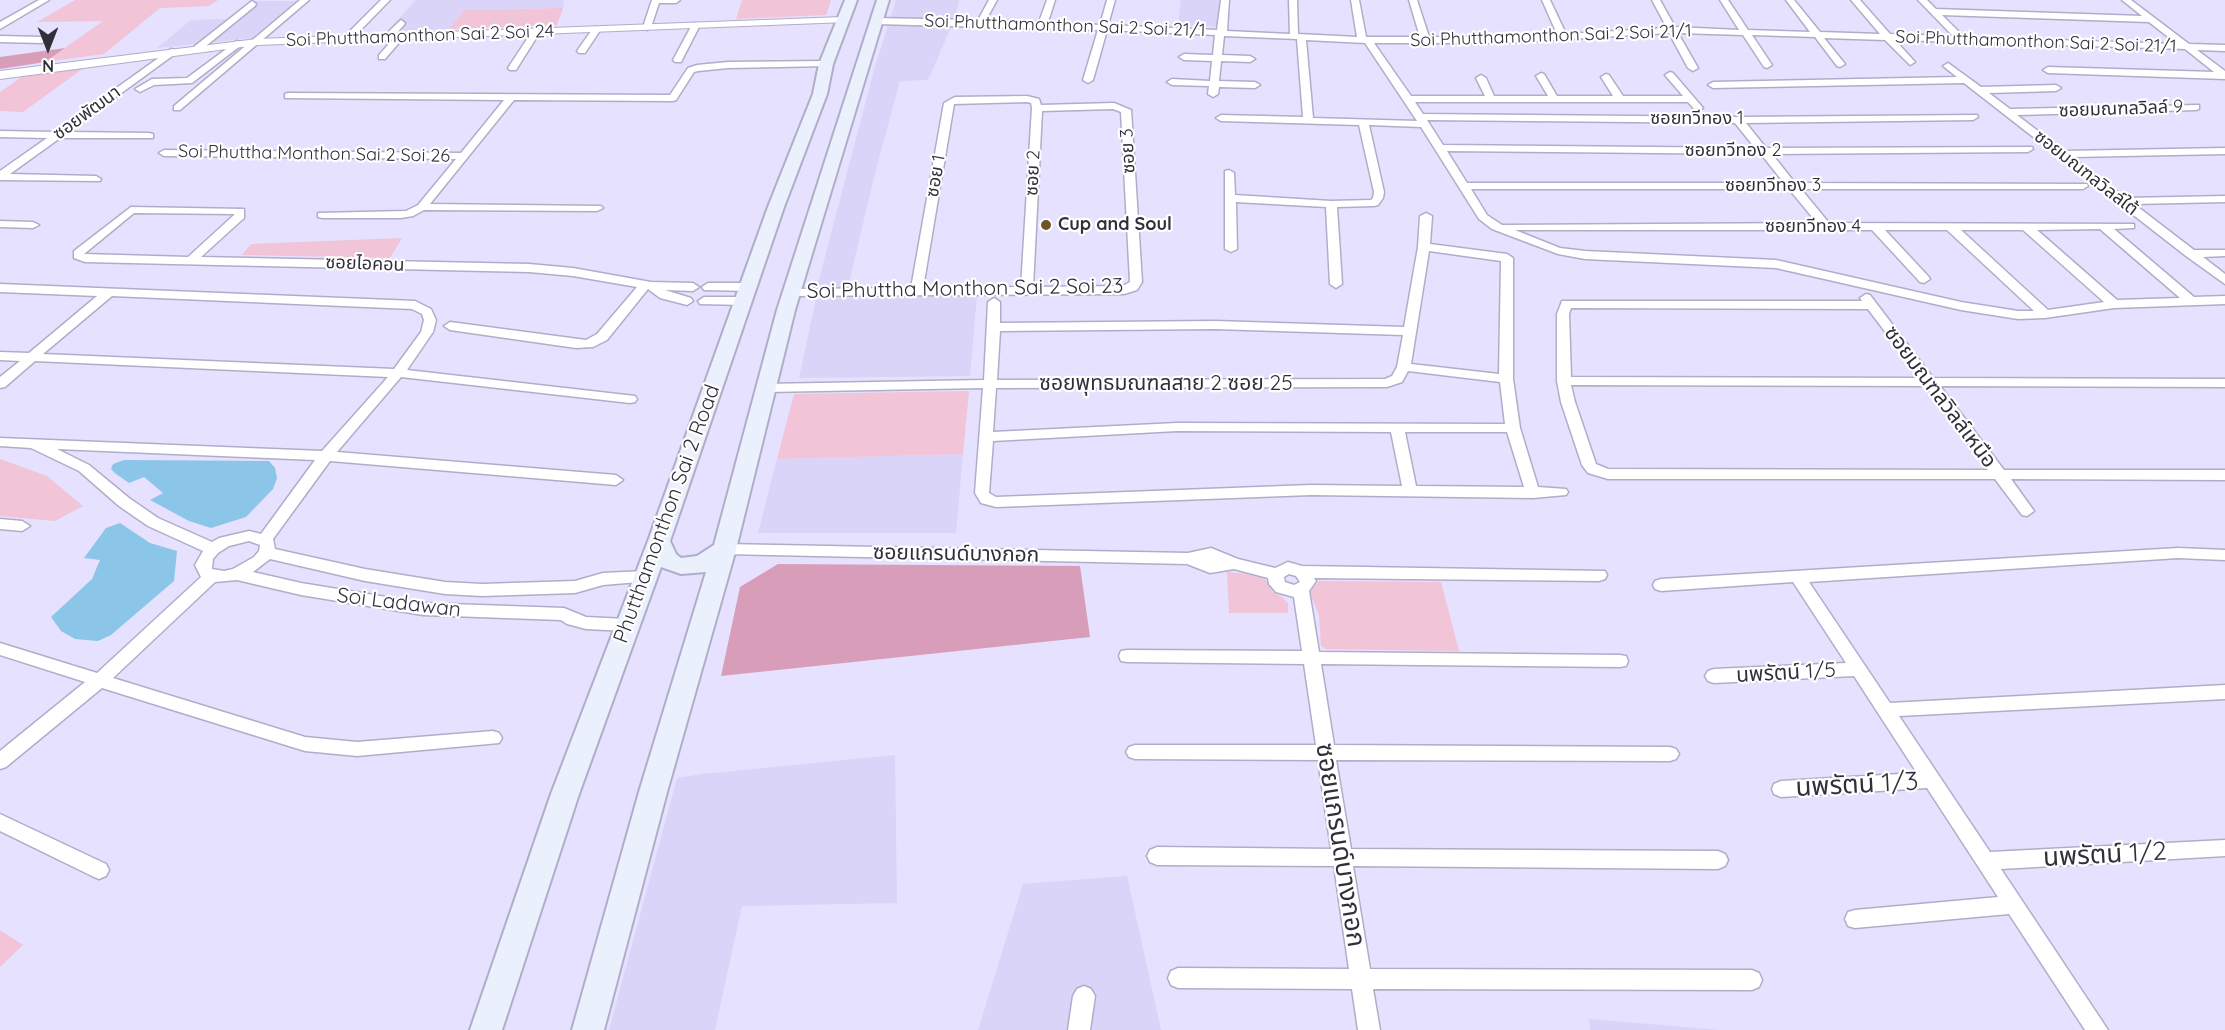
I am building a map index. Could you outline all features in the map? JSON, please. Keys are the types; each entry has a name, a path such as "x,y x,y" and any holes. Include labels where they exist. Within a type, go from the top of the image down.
{"main road":[{"name":"Phutthamonthon Sai 2 Road","path":"588,1030 652,792 724,549 791,293 808,198 859,22 851,0"},
{"path":"820,94 836,75 859,22 874,0"},
{"name":"Phutthamonthon Sai 2 Road","path":"486,1030 565,794 659,541 776,207 820,94 826,64 859,22 883,0"},
{"path":"776,207 788,198 808,198"},
{"path":"659,541 666,558 672,564 681,566 703,564 724,549"}],"street":[{"path":"0,26 45,0"},
{"path":"177,108 305,0"},
{"path":"347,39 386,0"},
{"path":"647,27 656,0 676,0"},
{"path":"981,22 993,0"},
{"path":"1043,24 1051,0"},
{"path":"1088,80 1111,0"},
{"path":"1213,94 1226,0"},
{"path":"1293,0 1308,120"},
{"path":"1355,0 1365,40 1423,121 1483,218 1496,227 1569,254 1761,262 1999,314 2044,314 2114,304 2225,300"},
{"path":"1413,0 1425,40"},
{"path":"1546,0 1563,37"},
{"path":"1656,0 1693,68"},
{"path":"1724,0 1767,65"},
{"path":"1790,0 1840,64"},
{"path":"1855,0 1910,62"},
{"path":"1922,0 1962,40"},
{"path":"2126,0 2224,76"},
{"path":"198,48 252,4"},
{"path":"1935,12 2151,19"},
{"name":"Soi Phutthamonthon Sai 2 Soi 24","path":"0,75 255,42 696,25 859,22"},
{"name":"Soi Phutthamonthon Sai 2 Soi 21/1","path":"859,22 981,22 1103,26 1365,40 1563,37 1673,30 2225,48"},
{"path":"382,57 401,23"},
{"path":"678,60 696,25"},
{"path":"582,51 597,29"},
{"path":"513,68 536,32"},
{"path":"0,39 42,40"},
{"path":"140,89 152,82 189,81 237,44"},
{"name":"ซอยพัฒนา","path":"0,177 174,51"},
{"path":"1184,57 1250,59"},
{"path":"288,96 673,98 691,70 697,68 728,65 826,64"},
{"name":"ซอยมณฑลวิลล์ใต้","path":"1948,66 2225,280"},
{"path":"2048,70 2224,76"},
{"path":"1670,75 1698,108"},
{"path":"1541,76 1554,99"},
{"path":"1606,77 1620,99"},
{"path":"1481,78 1491,99"},
{"path":"1713,85 1968,80"},
{"path":"1172,82 1255,84"},
{"path":"1981,90 2056,88"},
{"name":"Soi Phuttha Monthon Sai 2 Soi 26","path":"422,207 511,98"},
{"name":"ซอย 1","path":"916,292 949,103 955,100 1032,99 1036,101 1037,108"},
{"path":"1407,99 1690,99"},
{"name":"ซอย 3","path":"1037,108 1114,106 1126,110 1136,282"},
{"name":"ซอยมณฑลวิลล์ 9","path":"2009,112 2196,107"},
{"name":"ซอย 2","path":"1027,291 1037,108"},
{"name":"ซอยทวีทอง 1","path":"1221,118 1363,122 1973,117"},
{"path":"1738,120 1826,227"},
{"path":"1230,198 1331,204 1374,202 1378,198 1363,122"},
{"path":"0,134 149,136"},
{"name":"ซอยทวีทอง 2","path":"1439,148 1764,151 2028,149"},
{"path":"2061,154 2225,151"},
{"name":"Soi Phuttha Monthon Sai 2 Soi 26","path":"164,153 463,156"},
{"path":"1229,173 1231,249"},
{"path":"0,177 96,179"},
{"name":"ซอยทวีทอง 3","path":"1463,186 2083,186"},
{"path":"2121,201 2225,199"},
{"path":"1331,204 1336,284"},
{"path":"322,215 401,215 409,214 422,207 597,208"},
{"name":"ซอยไอคอน","path":"192,259 240,216 240,212 131,210 78,253 78,256 85,258 528,268 573,272 648,285 693,287"},
{"path":"1426,216 1424,247 1404,367 1506,379"},
{"path":"0,224 33,225"},
{"path":"2027,226 2114,304"},
{"path":"2103,226 2191,301"},
{"name":"ซอยทวีทอง 4","path":"1496,227 2130,226"},
{"path":"1876,227 1924,279"},
{"path":"1951,227 2044,314"},
{"path":"1509,242 1506,379 1513,428 1533,493"},
{"path":"1424,247 1507,258"},
{"path":"2190,254 2225,253"},
{"name":"Soi Phuttha Monthon Sai 2 Soi 23","path":"791,293 1124,290 1133,287 1136,282"},
{"name":"ซอยมณฑลวิลล์เหนือ","path":"1857,282 1870,305 2027,511"},
{"path":"450,326 570,344 588,344 602,337 648,285"},
{"name":"ซอยไอคอน","path":"648,285 664,295 687,301"},
{"path":"708,287 747,294"},
{"path":"0,288 415,305 427,312 430,320 426,332 398,373 326,456 265,547"},
{"path":"0,384 108,293"},
{"path":"704,301 747,294"},
{"path":"994,302 982,493 986,499 996,502 1311,490 1561,492"},
{"path":"1870,305 1570,303 1564,307 1563,314 1564,381 1568,402 1589,465 1599,473 2225,475"},
{"path":"994,327 1204,324 1410,331"},
{"path":"0,356 398,373 630,399"},
{"name":"ซอยพุทธมณฑลสาย 2 ซอย 25","path":"766,388 990,384 1372,385 1396,379 1404,367"},
{"path":"1564,381 2225,383"},
{"path":"987,437 1177,427 1513,428"},
{"path":"1397,428 1410,491"},
{"path":"0,442 326,456 616,480"},
{"path":"0,762 101,678 212,576 205,572 203,565 213,549 153,522 124,502 84,468 34,444"},
{"path":"0,524 22,526"},
{"name":"Soi Ladawan","path":"213,549 237,538 249,536 265,547 375,577 445,588 482,590 575,587 603,579 645,577"},
{"name":"Soi Ladawan","path":"237,574 250,568 265,547"},
{"name":"ซอยแกรนด์บางกอก","path":"724,549 1188,559 1210,567 1234,563 1276,574 1277,584 1282,588 1295,591 1301,580"},
{"path":"1660,585 2178,553 2225,555"},
{"name":"Soi Ladawan","path":"212,576 237,574 301,589 423,609 564,614 573,620 586,623 626,625"},
{"path":"1301,580 1599,575"},
{"path":"1797,576 2097,1030"},
{"name":"ซอยแกรนด์บางกอก","path":"1301,580 1369,1030"},
{"path":"564,614 575,587"},
{"path":"0,649 101,678 305,744 357,749 493,738"},
{"path":"1127,656 1620,661"},
{"name":"นพรัตน์ 1/5","path":"1714,676 1859,669"},
{"path":"1886,710 2225,692"},
{"path":"1136,752 1670,753"},
{"name":"นพรัตน์ 1/3","path":"1781,789 1932,780"},
{"path":"0,822 99,870"},
{"name":"นพรัตน์ 1/2","path":"1985,861 2225,848"},
{"path":"1157,856 1718,860"},
{"path":"1855,919 2014,905"},
{"path":"1178,978 1752,980"},
{"path":"1079,1030 1084,996"}],"shaded area":[{"path":"75,0 218,0 209,6 160,8 104,54 45,62 103,21 37,22"},
{"path":"416,0 564,0 563,8 464,10 449,29 387,31"},
{"path":"742,0 831,0 826,15 736,19"},
{"path":"896,0 959,0 955,18 928,80 900,81 848,287 817,287 874,70"},
{"path":"1181,0 1220,0 1218,27 1178,25"},
{"path":"251,1 297,1 252,38 157,48 191,20 228,19"},
{"path":"563,8 557,25 449,29 464,10"},
{"path":"65,48 45,62 0,69 0,57"},
{"path":"85,67 23,112 0,111 0,92 26,74"},
{"path":"402,238 390,258 242,255 251,244"},
{"path":"977,296 970,376 799,378 816,299"},
{"path":"969,391 963,454 777,459 794,394"},
{"path":"963,454 956,533 758,533 777,459"},
{"path":"0,459 47,476 83,506 55,521 0,516"},
{"path":"778,564 1080,566 1090,637 721,676 740,587"},
{"path":"1227,572 1265,579 1273,592 1288,603 1288,613 1229,613"},
{"path":"1319,581 1441,582 1459,651 1326,649 1321,646 1319,615 1309,591"},
{"path":"895,755 897,903 742,906 715,1030 609,1030 677,778"},
{"path":"1127,876 1161,1030 978,1030 1023,884"},
{"path":"0,930 23,945 0,967"},
{"path":"1589,1019 1719,1030 1590,1030"}],"water":[{"path":"124,460 269,461 275,468 277,478 273,489 246,517 211,528 189,521 150,500 163,493 144,477 129,483 116,474 111,469 113,464"},
{"path":"120,523 150,543 177,551 174,581 111,635 98,641 75,639 61,631 51,617 92,579 100,560 84,558 106,528"}],"place":[{"name":"Cup and Soul","path":"1046,225"}]}
